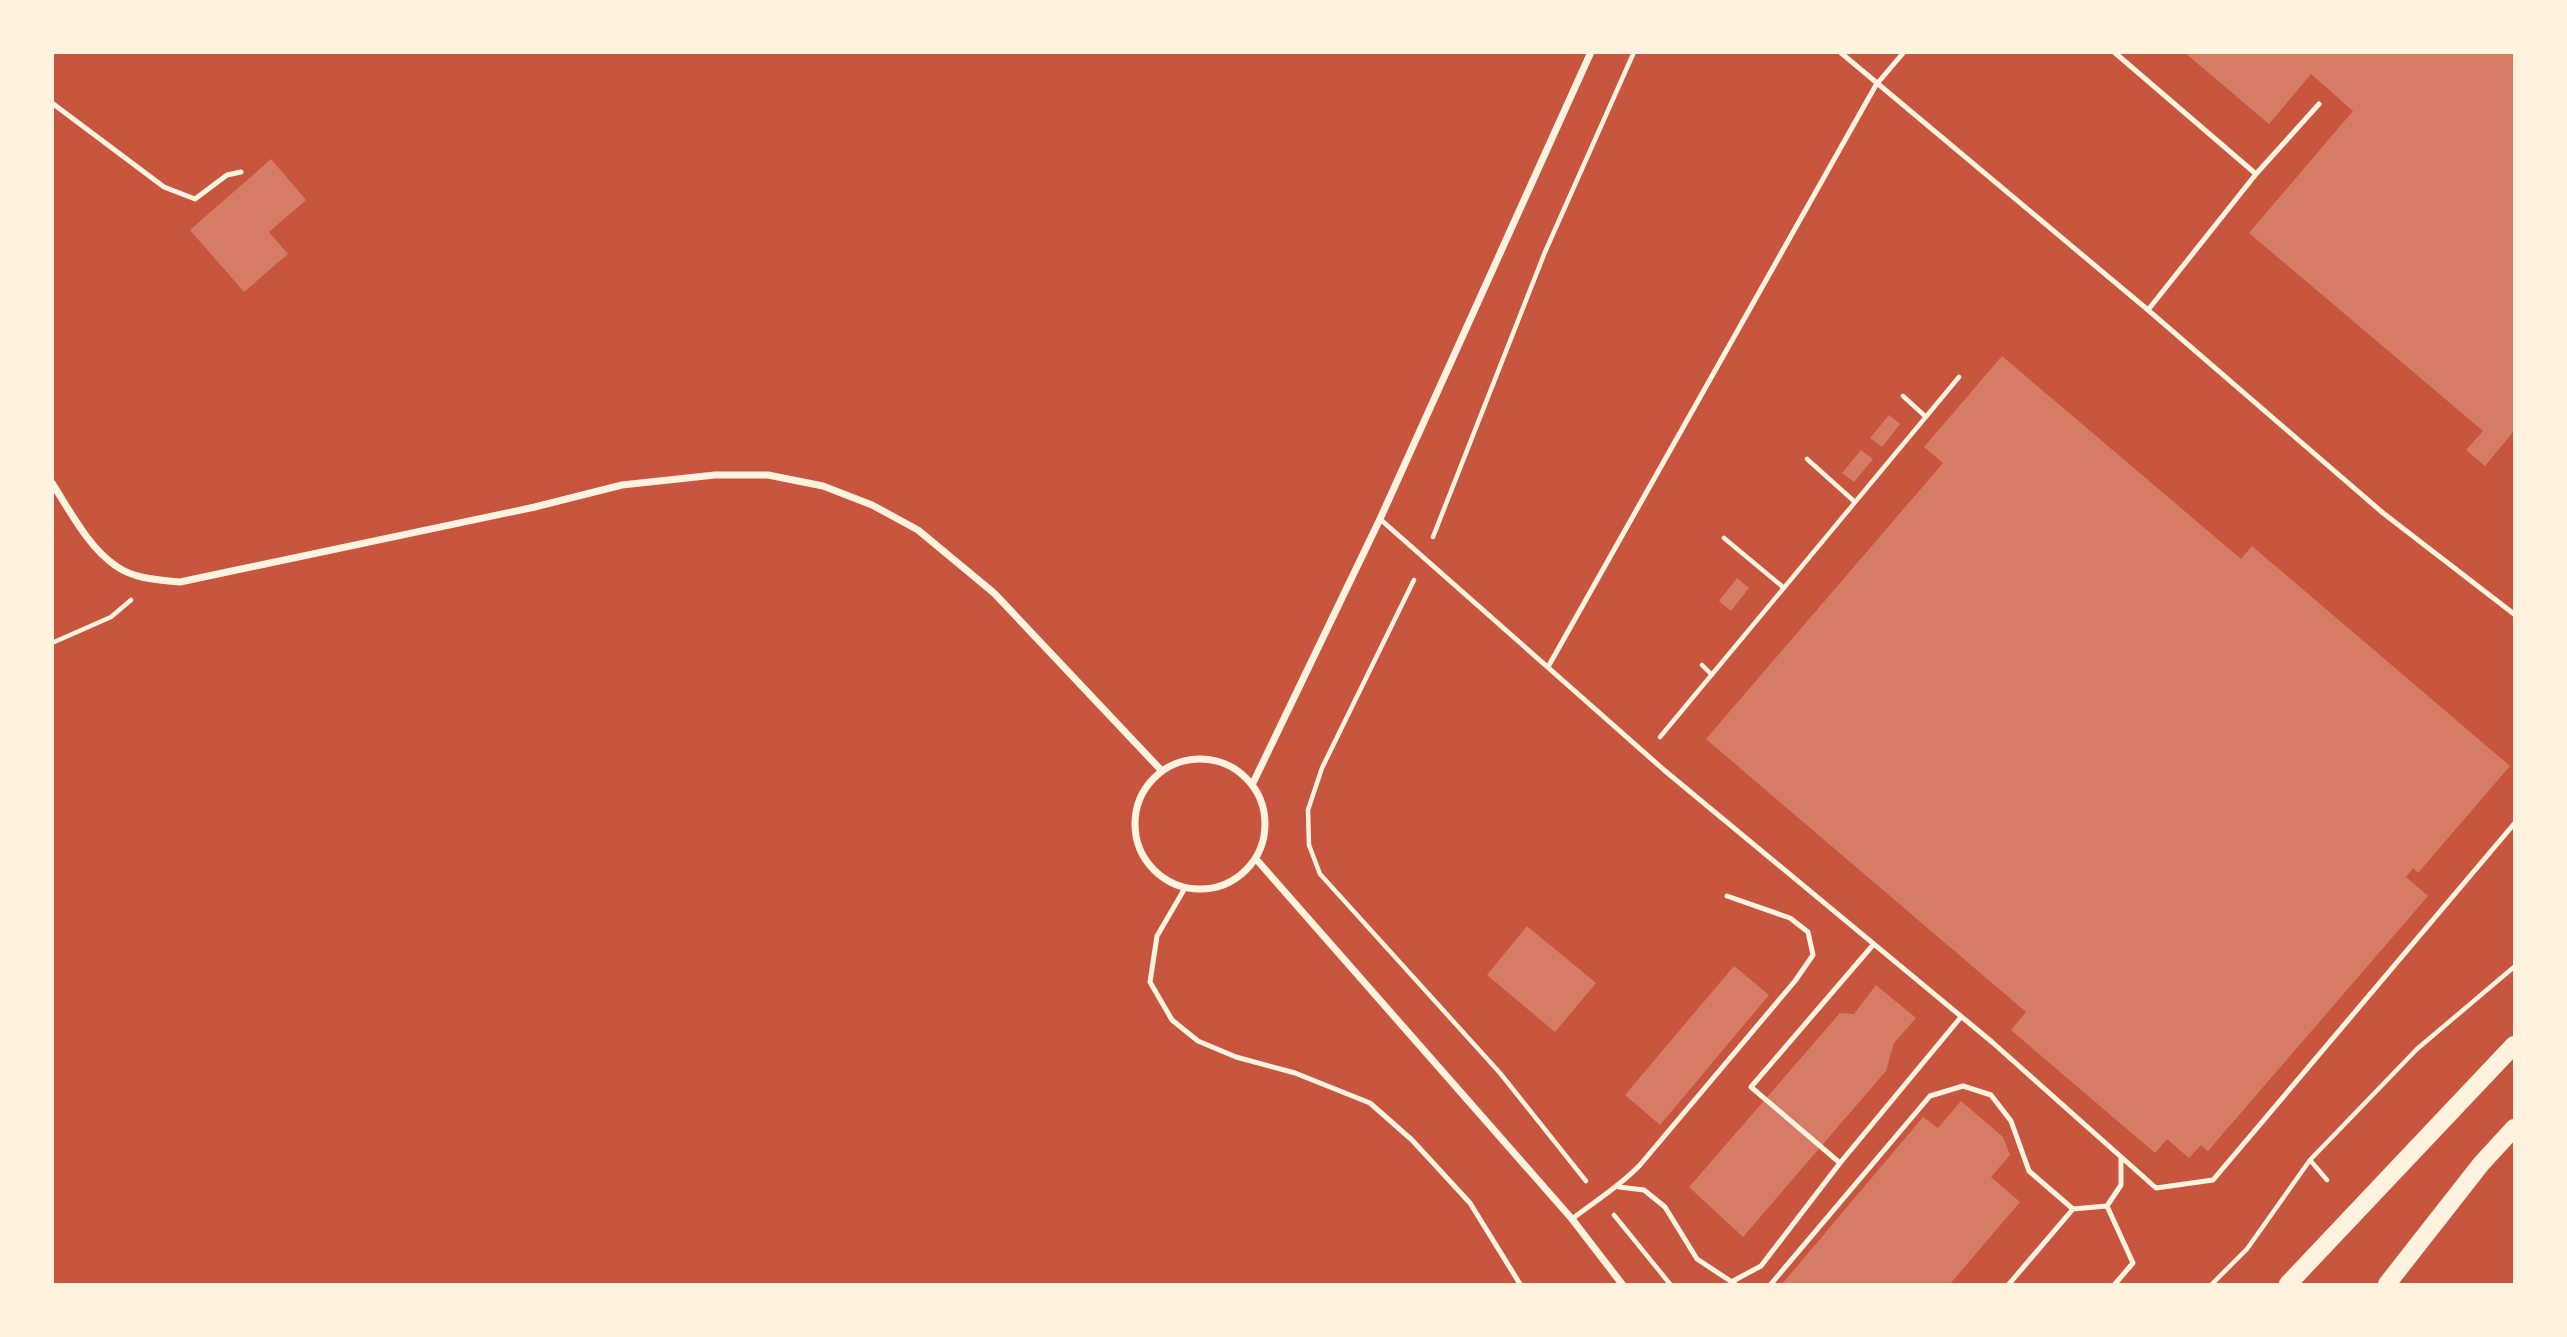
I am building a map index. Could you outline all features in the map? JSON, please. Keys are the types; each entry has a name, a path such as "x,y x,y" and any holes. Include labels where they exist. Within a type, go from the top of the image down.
{"main road":[{"path":"2288,1284 2515,1045"},
{"path":"2387,1284 2481,1164 2515,1128"}],"street":[{"path":"1252,783 1380,519 1591,52"},
{"path":"52,483 94,545 117,567 147,578 180,582 535,507 621,485 715,475 768,475 823,486 872,505 918,530 995,593 1161,771"},
{"path":"1207,758 1232,766 1252,783 1264,807 1265,834 1256,859 1237,878 1212,888 1185,888 1162,878 1144,859 1135,836 1135,810 1144,788 1161,771 1182,760 1207,758"},
{"path":"1256,859 1572,1219 1622,1284"}],"lane":[{"path":"1840,52 1876,85 2148,310 2383,513 2515,614"},
{"path":"1548,667 1876,85 1905,52"},
{"path":"2114,52 2256,174"},
{"path":"52,103 164,187 195,199 227,175 241,172"},
{"path":"2148,310 2256,174 2319,104"},
{"path":"1380,519 1646,754 1961,1017 2156,1188 2213,1180 2515,824"},
{"path":"1185,888 1157,936 1150,982 1172,1020 1198,1041 1236,1057 1295,1073 1370,1103 1412,1140 1469,1203 1520,1284"},
{"path":"1572,1219 1599,1197 1619,1187 1778,1002 1813,955 1808,932 1790,918 1727,896"},
{"path":"1840,1163 1751,1087 1873,945"},
{"path":"1619,1187 1644,1190 1665,1206 1698,1259 1734,1283 1761,1266 1840,1163 1961,1017"},
{"path":"1771,1284 1930,1096 1963,1087 1991,1095 2011,1121 2029,1171 2073,1209"},
{"path":"2107,1206 2121,1185 2121,1157"},
{"path":"2009,1284 2073,1209 2107,1206"},
{"path":"2107,1206 2133,1263 2115,1284"}],"path":[{"path":"1633,52 1545,252 1424,558 1322,768 1308,810 1308,845 1320,874 1500,1073 1670,1284"},
{"path":"1646,754 1959,377"},
{"path":"1903,396 1926,417"},
{"path":"1807,459 1855,502"},
{"path":"1724,538 1784,588"},
{"path":"52,643 111,617 129,602 147,578"},
{"path":"1702,665 1712,675"},
{"path":"2212,1284 2247,1249 2310,1160 2417,1049 2515,967"},
{"path":"2310,1160 2328,1180"}],"building":[{"path":"2184,52 2514,52 2514,431 2485,466 2466,450 2483,431 2249,233 2353,111 2311,74 2269,124"},
{"path":"271,159 306,200 269,232 288,254 244,292 190,230"},
{"path":"2002,356 2241,559 2252,546 2510,766 2418,873 2413,868 2406,877 2428,896 2208,1151 2201,1145 2189,1158 2167,1139 2155,1153 2011,1030 2026,1012 1706,739 1943,463 1924,447"},
{"path":"1889,415 1900,424 1882,447 1870,438"},
{"path":"1861,450 1873,459 1854,482 1842,473"},
{"path":"1737,578 1749,588 1731,611 1719,601"},
{"path":"1527,926 1596,983 1555,1032 1487,975"},
{"path":"1734,966 1769,995 1660,1125 1625,1095"},
{"path":"1876,985 1916,1018 1894,1043 1886,1071 1743,1237 1689,1187 1840,1013 1854,1014"},
{"path":"1961,1101 2003,1137 2010,1155 1991,1177 2020,1202 1950,1284 1782,1284 1923,1117 1938,1128"}]}
